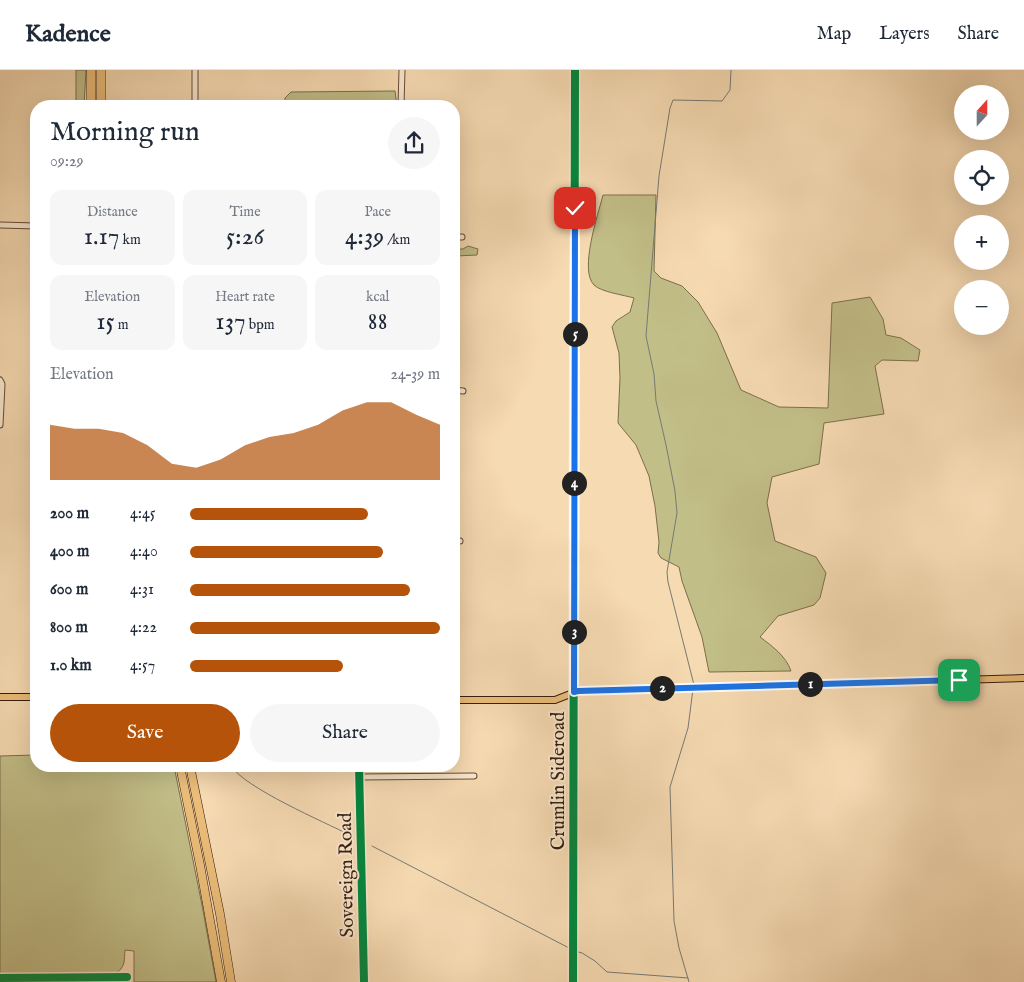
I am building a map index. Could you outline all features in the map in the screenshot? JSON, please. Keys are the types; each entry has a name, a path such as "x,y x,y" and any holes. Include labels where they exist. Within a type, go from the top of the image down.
{"highway":[{"path":"91,70 91,100"},
{"path":"100,100 101,70"},
{"path":"181,772 221,982"},
{"path":"191,772 220,914 231,982"}],"main road":[{"path":"460,700 555,700 578,691 1024,678"},
{"path":"0,697 30,697"}],"street":[{"path":"195,70 195,100"},
{"path":"401,100 402,70"},
{"name":"Crumlin Sideroad","path":"572,982 575,70"},
{"path":"0,225 30,226"},
{"path":"0,380 2,384 0,426"},
{"name":"Sovereign Road","path":"359,772 364,982"},
{"path":"359,777 474,776"},
{"path":"0,978 46,980 127,977"}],"shaded area":[{"path":"76,70 86,70 84,100 76,100"},
{"path":"395,91 396,100 285,100 291,92"},
{"path":"603,195 656,195 654,271 661,278 682,286 698,302 717,333 741,390 779,407 828,408 832,303 870,297 883,319 886,335 901,338 920,350 918,361 882,360 875,366 884,414 824,423 819,464 772,477 767,503 775,541 816,557 826,573 820,598 814,605 778,616 760,637 782,656 791,671 709,672 702,637 682,581 679,567 661,558 658,553 659,542 655,506 649,476 636,445 618,423 619,353 612,327 616,321 630,312 634,298 602,290 594,285 590,278 588,267 591,242"},
{"path":"468,246 478,249 477,255 460,256 460,249"},
{"path":"30,755 30,772 175,772 216,982 134,982 134,951 125,950 123,965 116,973 0,974 0,756"}],"waterway":[{"path":"694,685 668,582 667,572 677,513 675,491 656,401 654,374 646,336 659,176 670,108 673,100 722,101 730,90 731,70"},
{"path":"689,982 679,948 674,921 670,787 688,728 693,689"},
{"path":"236,772 268,794 350,835"},
{"path":"372,846 571,949"},
{"path":"575,951 595,961 607,972 688,978"}],"cycle path":[{"path":"573,982 575,70"},
{"path":"359,772 364,982"},
{"path":"0,978 127,977"}],"route":[{"path":"575,208 574,692 959,680"}]}
